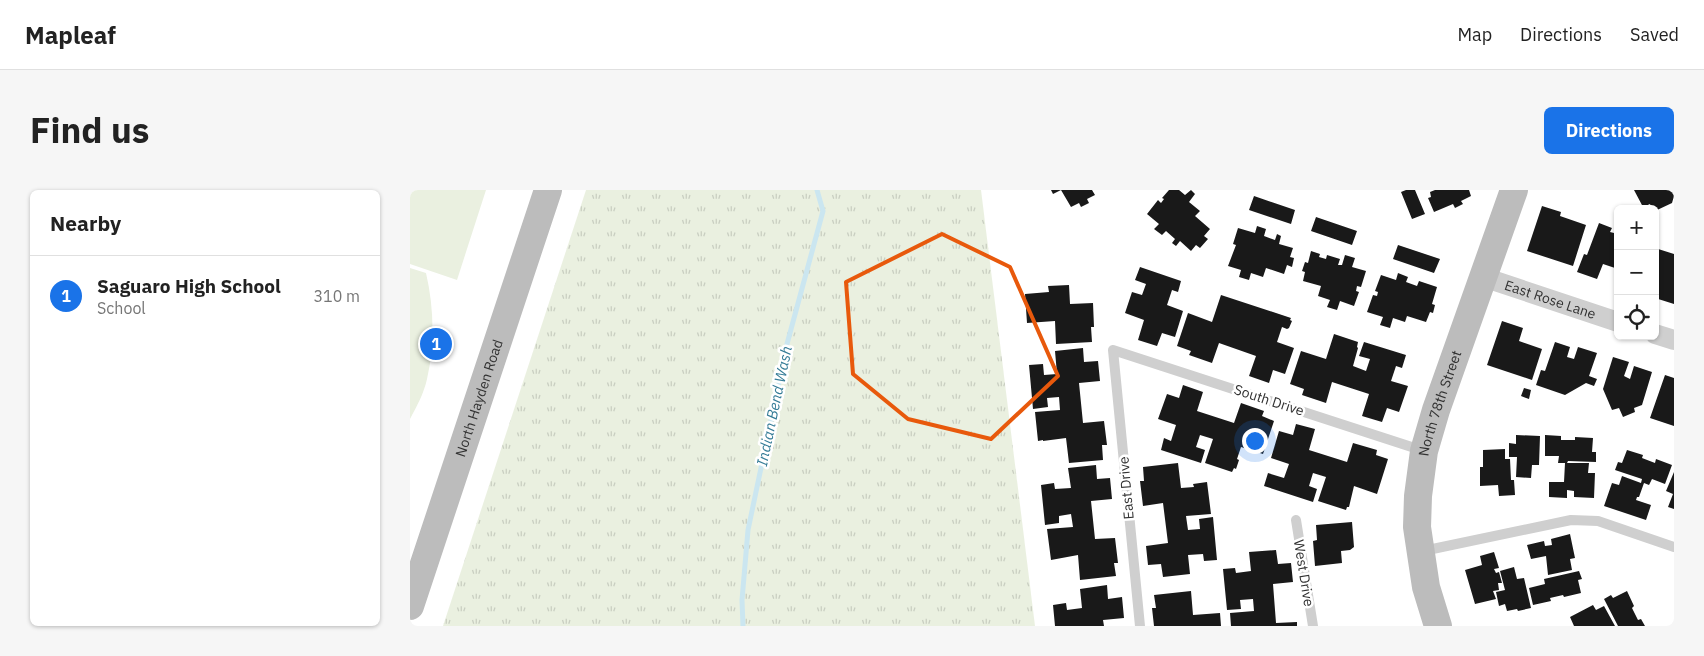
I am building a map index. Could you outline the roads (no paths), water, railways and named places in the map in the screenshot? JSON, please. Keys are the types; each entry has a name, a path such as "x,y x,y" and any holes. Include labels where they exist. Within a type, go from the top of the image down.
{"street":[{"name":"North Hayden Road","path":"410,606 548,190"},
{"name":"North 78th Street","path":"1438,626 1426,587 1418,527 1418,496 1424,451 1436,410 1482,276 1514,190"},
{"name":"East Rose Lane","path":"1482,276 1614,321"},
{"path":"1659,335 1674,340"}],"lane":[{"name":"South Drive","path":"1113,350 1424,451"},
{"name":"East Drive","path":"1113,350 1140,626"},
{"name":"West Drive","path":"1296,520 1313,626"},
{"path":"1421,552 1571,520 1598,521 1674,547"}],"waterway":[{"name":"Indian Bend Wash","path":"743,626 742,600 748,530 787,344 823,211 817,190"}],"place":[{"name":"Saguaro High School","path":"436,344"}]}
